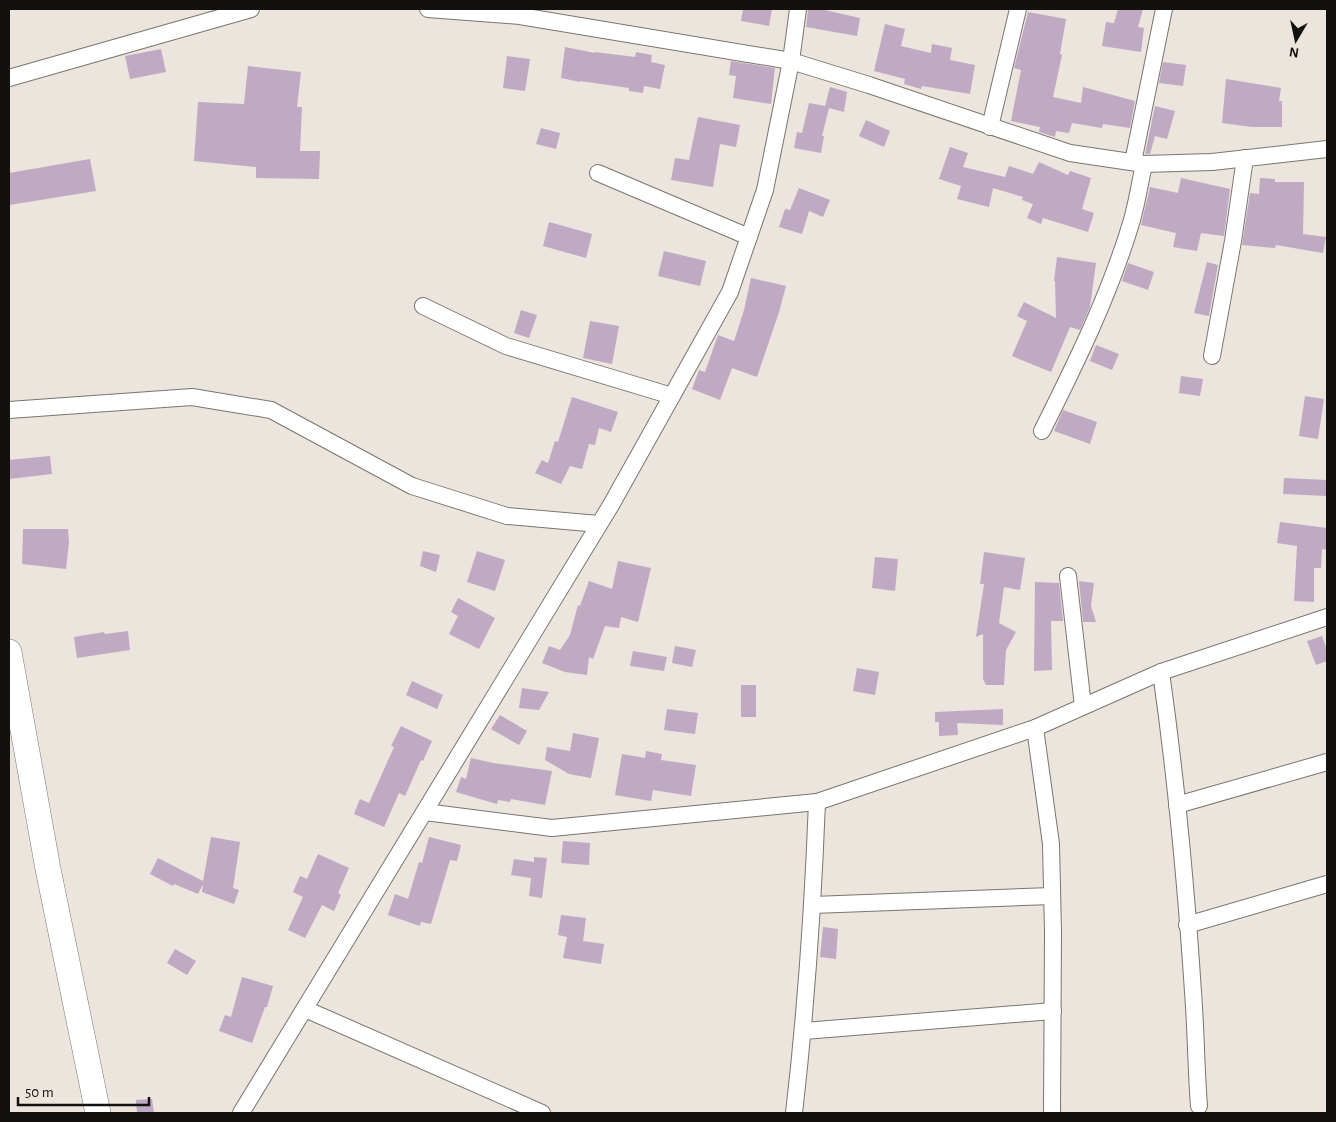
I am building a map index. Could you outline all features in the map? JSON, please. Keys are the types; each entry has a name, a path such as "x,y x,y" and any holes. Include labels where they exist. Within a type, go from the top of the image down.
{"highway":[{"path":"9,652 48,869 98,1113"}],"street":[{"path":"9,78 251,9"},
{"path":"428,9 520,16 791,61 1070,153 1138,163 1212,162 1327,149"},
{"path":"241,1113 599,524 730,292 765,190 791,61 798,9"},
{"path":"990,126 1018,9"},
{"path":"1042,431 1090,334 1132,219 1138,163 1164,9"},
{"path":"1212,356 1234,241 1245,158"},
{"path":"598,173 749,237"},
{"path":"423,306 506,346 672,396"},
{"path":"9,410 192,397 271,410 412,486 508,516 599,524"},
{"path":"1068,576 1083,706"},
{"path":"425,812 552,828 817,802 1035,728 1161,672 1327,618"},
{"path":"1161,672 1174,764 1193,993 1199,1106"},
{"path":"1035,728 1051,844 1052,1113"},
{"path":"1177,805 1327,762"},
{"path":"794,1113 804,1030 813,905 817,802"},
{"path":"1187,925 1327,884"},
{"path":"813,905 1052,896"},
{"path":"305,1009 542,1113"},
{"path":"804,1030 1053,1011"}],"building":[{"path":"743,9 772,9 769,26 741,21"},
{"path":"808,9 820,9 860,18 857,36 806,27"},
{"path":"1118,9 1143,9 1138,27 1144,28 1141,52 1102,46 1106,22 1114,23"},
{"path":"1028,12 1066,19 1060,54 1062,55 1053,97 1081,103 1083,87 1135,101 1130,128 1103,124 1102,128 1072,123 1069,133 1056,131 1055,137 1039,132 1040,127 1011,121 1021,70 1014,68"},
{"path":"885,24 905,29 901,46 931,53 932,44 952,48 950,60 975,65 970,94 922,86 921,89 904,84 905,79 874,71"},
{"path":"565,47 595,53 635,57 636,52 652,55 651,62 665,65 660,89 644,86 643,93 629,91 629,88 561,78"},
{"path":"161,49 166,72 130,79 125,56"},
{"path":"507,56 530,59 525,91 503,88"},
{"path":"731,61 775,68 771,104 733,98 736,76 729,75"},
{"path":"1163,62 1186,65 1183,86 1159,83"},
{"path":"248,66 301,72 297,107 302,107 300,151 320,151 319,179 256,178 256,167 194,161 198,102 244,104"},
{"path":"1226,79 1281,88 1279,101 1282,101 1282,127 1252,127 1222,123"},
{"path":"830,87 847,92 844,112 829,108 822,136 824,136 821,153 794,148 797,132 802,133 809,103 825,106"},
{"path":"1155,106 1175,111 1167,139 1155,136 1150,154 1145,154"},
{"path":"698,117 740,125 736,147 720,144 713,187 671,180 675,158 689,160"},
{"path":"866,120 890,131 884,147 859,136"},
{"path":"541,128 560,133 556,149 536,144"},
{"path":"950,147 968,153 963,167 1005,177 1009,166 1033,174 1039,162 1068,175 1070,171 1091,178 1082,209 1094,213 1088,232 1043,218 1041,224 1027,218 1033,204 1022,200 1023,197 993,188 989,207 957,199 961,186 939,179"},
{"path":"90,159 96,191 9,205 9,173"},
{"path":"1181,178 1230,189 1224,236 1201,233 1197,251 1173,247 1176,233 1141,225 1150,187 1178,193"},
{"path":"1260,178 1275,179 1275,182 1304,182 1303,234 1326,237 1323,253 1276,245 1275,248 1242,245 1250,193 1259,194"},
{"path":"799,188 830,200 823,217 809,211 802,234 779,227 785,209 790,210"},
{"path":"549,222 592,234 586,258 543,246"},
{"path":"664,251 706,261 700,286 658,276"},
{"path":"1057,257 1096,263 1090,307 1080,330 1070,327 1051,372 1012,356 1027,321 1017,316 1024,302 1056,318 1054,281"},
{"path":"1207,262 1218,265 1209,316 1194,313"},
{"path":"1128,263 1154,272 1148,290 1122,281"},
{"path":"751,278 786,286 757,377 732,368 720,400 692,389 699,370 705,372 718,335 734,341 744,310"},
{"path":"521,310 537,315 529,338 514,333"},
{"path":"590,321 619,326 612,364 583,358"},
{"path":"1096,345 1119,354 1112,370 1090,361"},
{"path":"1181,376 1203,379 1200,396 1179,393"},
{"path":"1305,396 1324,399 1318,439 1299,436"},
{"path":"572,397 618,412 611,432 599,428 595,445 589,444 582,469 570,466 561,484 535,473 542,460 548,463 555,441 558,442"},
{"path":"1063,410 1097,422 1090,444 1054,431"},
{"path":"50,456 52,474 9,479 9,460"},
{"path":"1284,478 1327,480 1327,496 1283,494"},
{"path":"1280,522 1327,528 1327,550 1322,549 1321,568 1314,568 1314,602 1294,601 1297,546 1277,543"},
{"path":"23,529 68,529 69,542 66,569 22,564"},
{"path":"423,551 440,555 436,572 420,566"},
{"path":"477,551 505,560 495,591 467,582"},
{"path":"984,552 1025,558 1020,590 1004,587 999,623 1016,632 1006,650 1004,685 986,685 983,679 983,634 976,637 984,584 980,584"},
{"path":"875,557 898,559 895,591 872,588"},
{"path":"618,561 651,568 638,622 621,617 619,628 605,626 593,659 589,657 587,675 565,672 542,663 549,646 560,650 570,635 578,605 580,606 589,581 612,589"},
{"path":"1079,581 1094,583 1091,606 1096,622 1083,622"},
{"path":"1035,582 1059,583 1063,621 1051,621 1052,670 1034,671"},
{"path":"458,598 495,618 479,649 449,634 458,616 451,612"},
{"path":"128,631 130,650 77,658 74,637 104,632 105,634"},
{"path":"1322,636 1327,650 1327,661 1316,665 1307,641"},
{"path":"675,646 696,650 692,667 672,663"},
{"path":"633,651 667,657 664,671 630,666"},
{"path":"857,668 879,672 875,695 853,691"},
{"path":"412,681 443,695 437,709 406,695"},
{"path":"741,685 756,685 756,717 741,717"},
{"path":"522,688 549,692 539,710 519,708"},
{"path":"667,709 698,713 695,734 664,730"},
{"path":"1003,709 1003,725 957,723 958,735 939,736 939,722 935,722 935,712"},
{"path":"500,715 527,731 519,745 491,729"},
{"path":"401,726 432,741 423,761 421,760 405,796 399,793 384,827 354,814 360,799 369,803 394,747 391,746"},
{"path":"573,733 599,738 591,778 569,774 545,760 547,747 570,751"},
{"path":"646,751 662,754 661,760 696,765 691,796 653,790 651,801 615,795 622,754 645,758"},
{"path":"471,758 552,771 545,805 511,799 510,802 498,800 497,804 456,792 461,777 466,779"},
{"path":"211,837 240,842 233,888 239,890 234,904 202,892 203,884 198,894 174,884 173,886 150,874 158,858 203,881"},
{"path":"429,837 461,845 457,861 450,860 431,924 421,922 420,926 388,915 395,894 408,899 419,862 422,863"},
{"path":"563,841 590,843 589,865 561,863"},
{"path":"318,854 349,868 338,893 341,895 334,911 322,905 305,938 288,930 303,897 293,892 300,876 307,879"},
{"path":"534,857 547,858 542,898 529,896 531,878 511,875 514,859 534,862"},
{"path":"561,915 586,918 583,941 604,944 601,964 563,958 567,937 558,935"},
{"path":"823,927 838,929 836,959 820,957"},
{"path":"175,949 196,961 187,975 167,963"},
{"path":"242,977 273,986 267,1007 265,1007 252,1043 219,1031 225,1015 231,1017"},
{"path":"152,1099 154,1113 137,1113 136,1100"}]}
